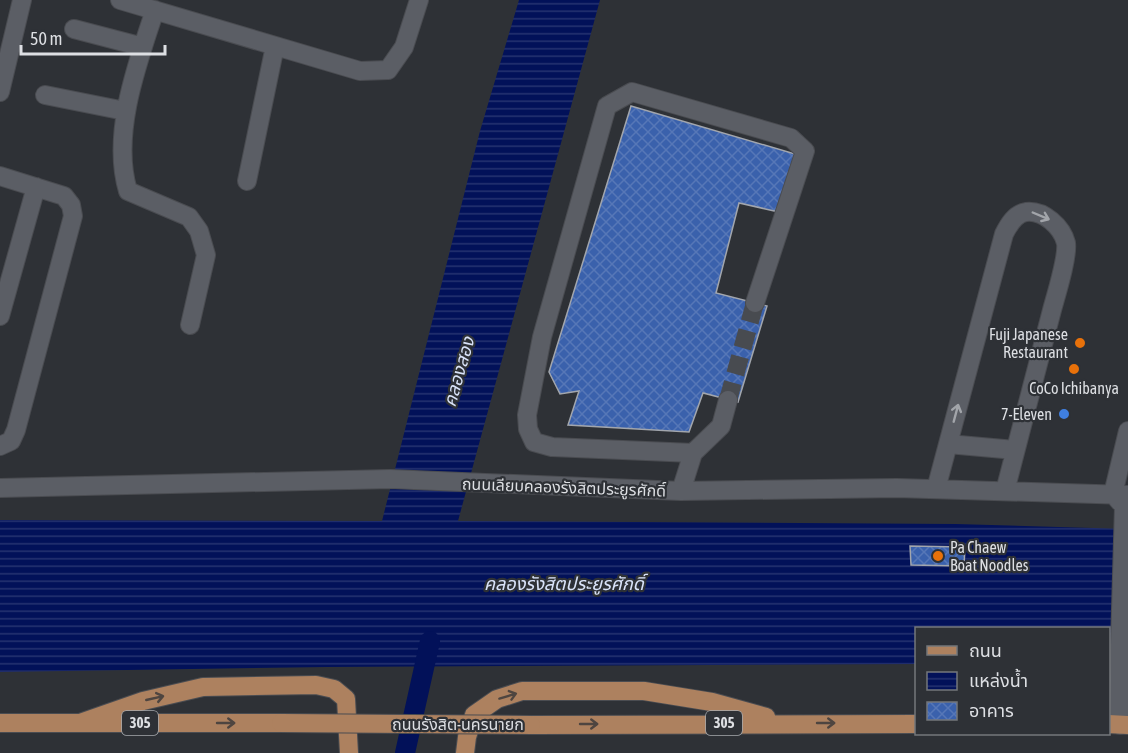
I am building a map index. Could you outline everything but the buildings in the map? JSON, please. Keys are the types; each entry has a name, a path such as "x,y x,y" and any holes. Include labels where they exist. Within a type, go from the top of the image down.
{"main road":[{"path":"80,723 143,701 203,687 316,685 334,689 346,699 349,753"},
{"path":"465,753 474,715 497,699 522,691 644,691 712,702 789,723"},
{"name":"ถนนรังสิต-นครนายก","path":"0,723 915,724"}],"street":[{"path":"0,92 22,0"},
{"path":"120,0 167,9 275,46 360,71 388,70 404,47 419,0"},
{"path":"167,9 143,47 124,111 123,177 128,191 144,200 189,217 199,231 206,255 190,325"},
{"path":"74,29 143,47"},
{"path":"246,181 275,46"},
{"path":"693,453 552,447 534,442 528,429 527,415 542,336 607,106 632,92 791,138 805,151 755,303"},
{"path":"45,95 124,111"},
{"path":"0,176 64,196 71,205 73,216 16,430 11,441 0,446"},
{"path":"0,316 36,187"},
{"path":"936,489 1004,234 1014,218 1024,212 1034,212 1044,216 1062,232 1066,246 1059,283 1005,491"},
{"path":"681,491 693,453 721,426 728,400"},
{"path":"1119,724 1123,503 1128,431"},
{"path":"948,444 1015,450"},
{"name":"ถนนเลียบคลองรังสิตประยูรศักดิ์","path":"0,488 390,479 681,491 936,489 1005,491 1123,503"}],"water":[{"name":"คลองรังสิตประยูรศักดิ์","path":"519,0 600,0 458,521 956,524 1128,529 1128,666 1110,665 1110,627 915,627 915,664 327,667 0,672 0,520 382,521 480,131"}],"waterway":[{"name":"คลองสอง","path":"405,753 430,641"}],"tunnel":[{"path":"728,400 755,303"}],"place":[{"name":"Fuji Japanese Restaurant","path":"1080,343"},
{"name":"CoCo Ichibanya","path":"1074,369"},
{"name":"7-Eleven","path":"1064,414"},
{"name":"Pa Chaew Boat Noodles","path":"938,556"}]}
